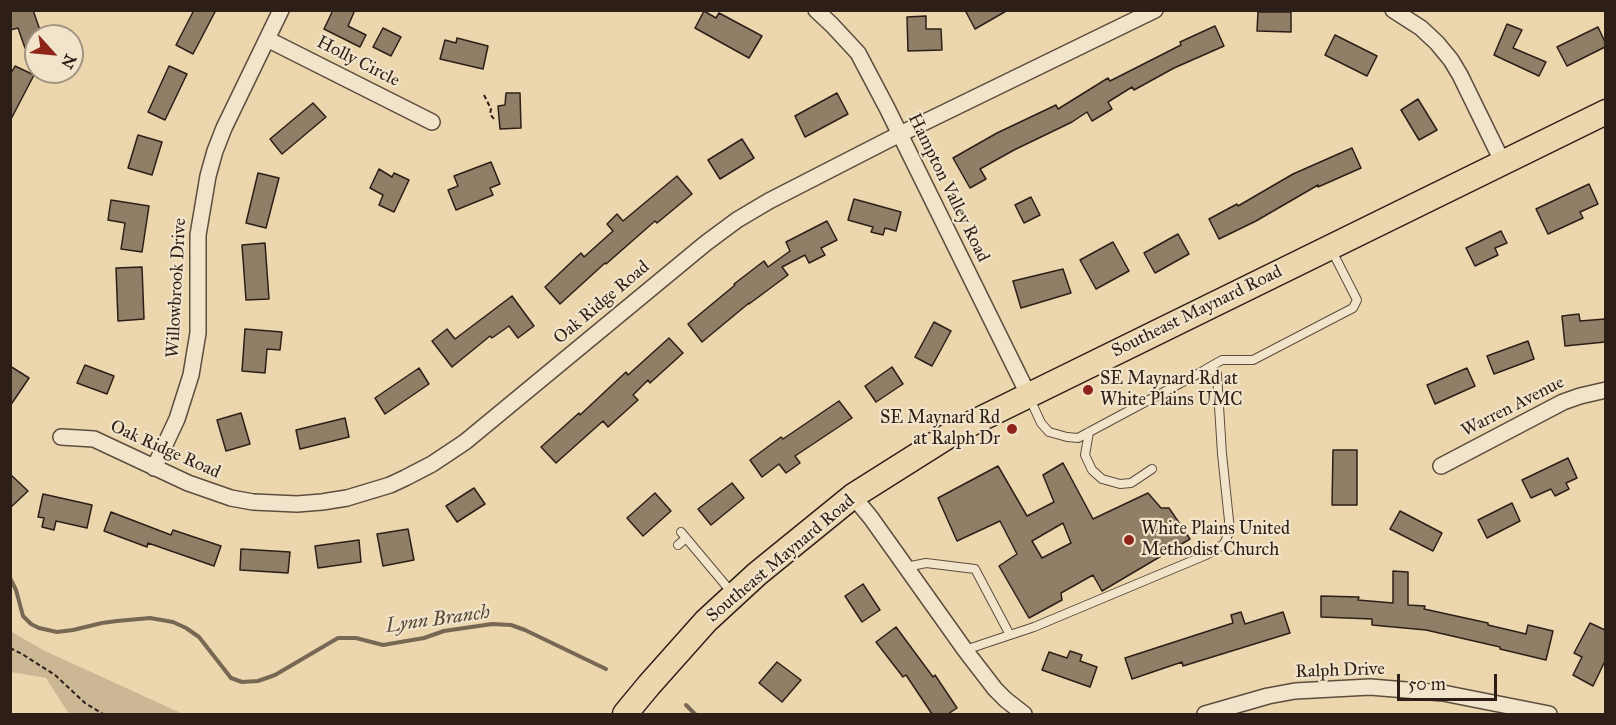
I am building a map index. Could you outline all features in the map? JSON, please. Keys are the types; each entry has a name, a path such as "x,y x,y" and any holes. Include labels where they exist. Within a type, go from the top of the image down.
{"main road":[{"name":"Southeast Maynard Road","path":"626,714 706,621 757,574 853,496 956,431 1605,112"}],"street":[{"name":"Willowbrook Drive","path":"154,468 177,419 191,375 198,333 198,235 208,176 224,128 281,10"},
{"name":"Hampton Valley Road","path":"816,10 858,53 1028,394"},
{"name":"Oak Ridge Road","path":"61,437 93,439 188,483 219,495 253,502 297,504 347,498 376,490 432,464 465,442 737,220 800,184 1155,10"},
{"path":"1393,10 1421,28 1451,60 1503,163"},
{"name":"Holly Circle","path":"267,39 432,122"},
{"name":"Warren Avenue","path":"1441,466 1563,402 1605,390"},
{"path":"853,496 995,689 1024,714"},
{"name":"Ralph Drive","path":"1205,714 1268,696 1295,691 1370,687 1443,693 1549,714"}],"lane":[{"path":"1028,394 1041,423 1049,432 1078,438 1222,360 1253,360 1353,308 1357,300 1331,247"},
{"path":"965,650 1034,627 1206,555 1224,544 1230,530 1217,374 1213,370 1205,370"},
{"path":"1089,432 1085,455 1092,470 1102,479 1120,484 1131,483 1152,469"},
{"path":"678,545 683,535 734,595"},
{"path":"906,567 926,563 975,568 1010,635"}],"path":[{"path":"484,96 494,119"},
{"path":"10,648 55,675 85,703 103,714"}],"shaded area":[{"path":"10,631 45,651 183,714 69,714 46,678 11,672"}],"building":[{"path":"10,10 33,10 38,24 24,24 24,45 18,28 10,30"},
{"path":"194,10 216,10 193,54 176,45"},
{"path":"333,10 355,10 348,26 366,35 360,47 324,29"},
{"path":"965,10 1008,10 975,29"},
{"path":"704,11 716,18 719,13 762,36 749,58 695,28"},
{"path":"1258,12 1291,12 1291,32 1257,31"},
{"path":"926,16 926,29 941,29 942,50 908,51 907,17"},
{"path":"1507,24 1522,30 1513,48 1546,62 1539,76 1494,55"},
{"path":"1215,26 1224,46 1174,68 1134,90 1132,87 1108,102 1112,109 1092,121 1087,112 980,169 986,179 970,188 953,158 997,133 1056,105 1058,109 1108,78 1110,81 1181,45 1180,42"},
{"path":"1598,27 1605,47 1567,66 1557,47"},
{"path":"383,28 401,37 391,56 373,47"},
{"path":"1335,35 1377,56 1367,76 1325,55"},
{"path":"457,38 488,46 483,69 440,59 445,40 456,43"},
{"path":"15,66 24,70 24,84 29,84 10,121 10,75"},
{"path":"169,66 187,74 165,120 148,112"},
{"path":"506,93 520,93 521,128 500,129 498,106 505,105"},
{"path":"837,93 848,114 805,137 795,116"},
{"path":"1418,99 1437,130 1419,140 1401,110"},
{"path":"313,103 326,117 282,154 270,139"},
{"path":"138,135 162,142 152,175 128,168"},
{"path":"742,139 754,158 720,179 708,160"},
{"path":"1352,148 1361,168 1318,187 1318,185 1256,221 1219,239 1209,219 1237,204 1238,206 1293,174"},
{"path":"491,162 500,184 490,188 493,195 456,210 448,190 458,186 454,176"},
{"path":"379,169 392,177 394,173 409,180 394,212 379,205 383,195 370,188"},
{"path":"258,173 279,178 266,228 246,223"},
{"path":"677,176 692,194 657,223 655,221 560,304 545,287 581,253 584,257 613,231 607,224 617,214 623,221"},
{"path":"1589,184 1598,204 1580,212 1583,218 1548,234 1536,209"},
{"path":"1031,197 1040,215 1024,223 1015,205"},
{"path":"854,199 901,212 896,231 885,228 883,235 871,232 873,227 848,220"},
{"path":"111,200 149,206 142,252 121,249 125,223 108,220"},
{"path":"827,221 837,240 821,248 825,255 809,263 805,255 782,267 788,275 749,303 702,342 688,324 764,261 768,267 790,251 786,242"},
{"path":"1501,231 1507,243 1495,248 1498,255 1475,266 1466,248"},
{"path":"1178,234 1189,254 1155,273 1144,253"},
{"path":"1113,242 1129,271 1096,289 1080,260"},
{"path":"265,243 269,299 246,300 242,245"},
{"path":"142,267 144,319 118,321 116,268"},
{"path":"1063,269 1071,293 1021,308 1013,281"},
{"path":"512,296 534,326 518,338 509,326 492,338 490,336 452,367 432,341 447,329 455,339"},
{"path":"1579,314 1580,321 1605,319 1605,342 1565,346 1562,316"},
{"path":"934,322 951,331 932,366 915,357"},
{"path":"245,329 282,332 280,350 267,349 265,373 242,371"},
{"path":"669,338 683,353 650,383 648,380 633,395 638,400 608,427 603,421 556,463 541,447 579,413 580,415 626,372 628,375"},
{"path":"1528,341 1534,359 1494,374 1487,356"},
{"path":"85,365 114,376 107,394 77,383"},
{"path":"10,366 29,378 10,406"},
{"path":"892,367 903,384 876,402 865,386"},
{"path":"419,368 429,384 385,414 375,398"},
{"path":"1467,368 1475,386 1435,404 1427,385"},
{"path":"839,401 852,418 795,456 800,463 786,473 779,464 762,477 750,460 781,437 783,439"},
{"path":"241,413 250,444 226,451 217,420"},
{"path":"345,418 349,437 300,449 296,430"},
{"path":"1333,450 1357,450 1357,505 1332,505"},
{"path":"1568,458 1577,478 1566,483 1569,489 1555,496 1551,489 1531,498 1522,480"},
{"name":"White Plains United Methodist Church","path":"1063,463 1093,519 1148,493 1161,508 1169,508 1190,539 1102,591 1093,575 1061,593 1062,600 1029,618 999,566 1017,554 1000,521 957,541 938,498 998,466 1027,516 1054,502 1043,475","holes":["1063,523 1071,543 1042,558 1032,541"]},
{"path":"10,474 28,491 10,508"},
{"path":"732,483 744,498 711,525 698,509"},
{"path":"474,488 485,504 457,522 446,506"},
{"path":"655,493 671,511 643,536 627,518"},
{"path":"43,494 92,505 87,528 56,521 54,530 42,527 44,518 38,517"},
{"path":"1512,503 1520,521 1487,538 1478,520"},
{"path":"1400,511 1442,533 1433,551 1390,529"},
{"path":"111,512 171,535 173,530 221,546 214,566 148,543 147,547 104,531"},
{"path":"408,529 414,560 383,566 377,534"},
{"path":"359,540 361,562 318,568 315,546"},
{"path":"241,549 290,552 288,573 240,570"},
{"path":"1393,571 1408,572 1408,605 1425,606 1424,609 1526,634 1528,625 1553,631 1546,660 1426,630 1372,625 1372,619 1321,617 1321,596 1359,597 1358,600 1393,603"},
{"path":"863,584 880,610 862,622 845,596"},
{"path":"1241,612 1245,624 1283,612 1290,633 1183,666 1182,662 1132,679 1125,658 1233,623 1231,615"},
{"path":"1590,623 1605,630 1605,661 1593,686 1573,675 1582,657 1574,653"},
{"path":"896,627 933,677 935,675 957,708 948,714 932,714 906,675 903,677 876,642"},
{"path":"1070,651 1082,655 1080,661 1097,667 1090,687 1042,670 1049,652 1067,658"},
{"path":"777,662 801,680 782,702 759,683"}],"waterway":[{"name":"Lynn Branch","path":"10,578 23,616 39,628 57,632 102,623 150,618 173,622 199,637 231,678 242,682 258,681 275,675 338,638 356,638 383,645 424,638 444,631 492,624 511,625 525,630 606,669"},
{"name":"Lynn Branch","path":"686,705 695,714"}],"place":[{"name":"SE Maynard Rd at White Plains UMC","path":"1088,390"},
{"name":"SE Maynard Rd at Ralph Dr","path":"1012,429"},
{"name":"White Plains United Methodist Church","path":"1129,540"}]}
